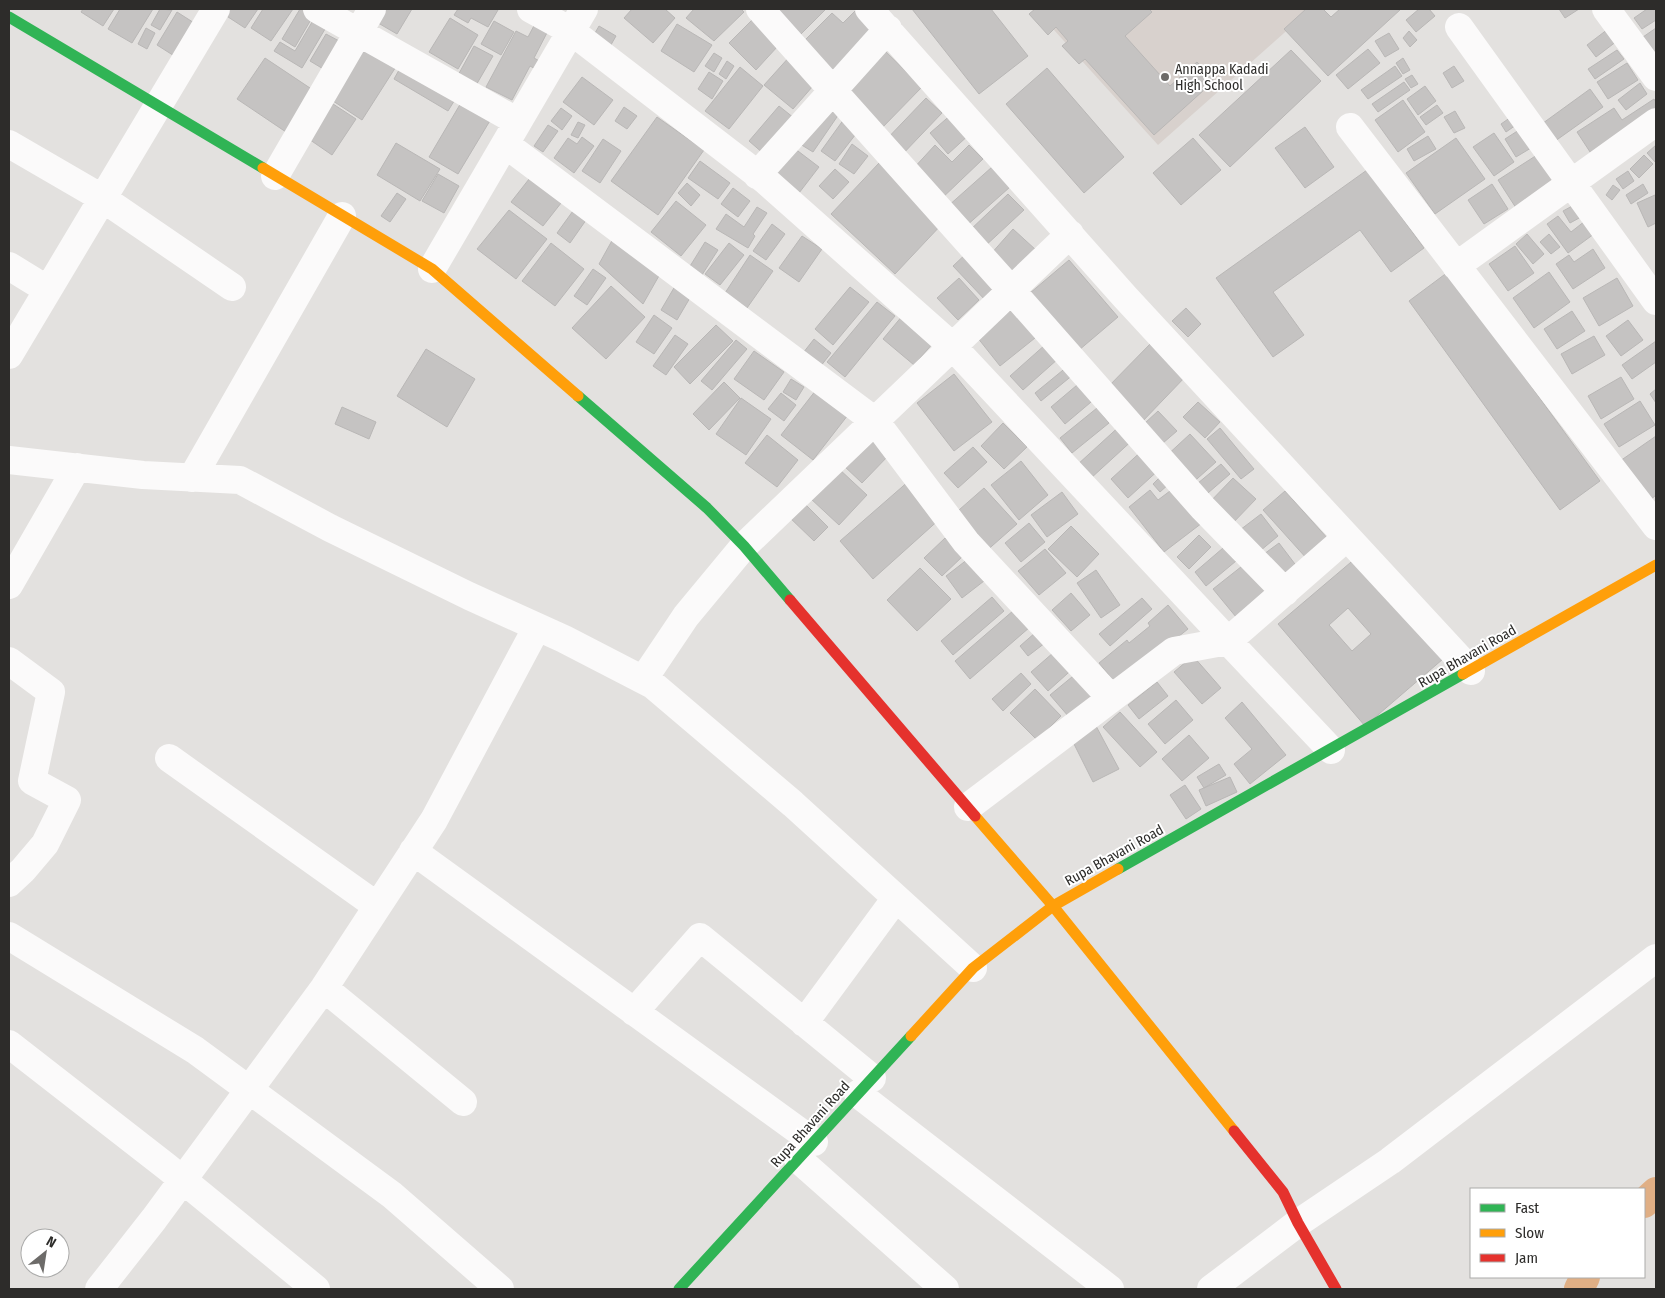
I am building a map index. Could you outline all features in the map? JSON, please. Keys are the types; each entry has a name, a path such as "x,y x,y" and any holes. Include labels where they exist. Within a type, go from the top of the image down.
{"street":[{"path":"9,356 216,9"},
{"path":"317,9 359,32 512,133 875,421 966,542 1111,698"},
{"path":"275,176 372,9"},
{"path":"531,9 578,20 952,346 1331,750"},
{"path":"760,9 1203,508 1285,592"},
{"path":"869,9 1125,297 1472,671"},
{"path":"1606,9 1656,77"},
{"path":"9,17 432,269 707,508 744,546 1053,906 1283,1192 1298,1223 1336,1289"},
{"path":"432,269 578,20"},
{"path":"1459,27 1656,301"},
{"path":"757,175 888,29"},
{"path":"1456,266 1656,122"},
{"path":"1350,127 1656,526"},
{"path":"9,144 102,198 232,287"},
{"path":"192,478 342,216"},
{"path":"643,680 686,616 744,546 1070,234"},
{"path":"9,266 48,290"},
{"path":"9,460 143,475 240,480 330,528 653,685 793,804 973,968"},
{"path":"9,585 77,468"},
{"path":"968,807 1174,651 1228,641 1347,536"},
{"name":"Rupa Bhavani Road","path":"679,1289 973,968 1053,906 1472,671 1656,565"},
{"path":"99,1289 183,1180 324,988 434,820 537,627"},
{"path":"9,661 51,692 32,781 67,800 45,844 9,883"},
{"path":"169,758 377,906"},
{"path":"413,851 634,1012 806,1150 946,1289"},
{"path":"804,1023 896,898"},
{"path":"9,936 195,1050 392,1195 500,1289"},
{"path":"634,1012 700,937 804,1023 865,1086 1110,1289"},
{"path":"1211,1289 1298,1223 1390,1161 1656,958"},
{"path":"324,988 463,1102"},
{"path":"9,1044 183,1180 316,1289"}],"shaded area":[{"name":"Annappa Kadadi High School","path":"1035,9 1311,9 1158,145"}],"building":[{"path":"83,9 114,9 103,26 81,12"},
{"path":"120,9 153,9 132,43 108,29"},
{"path":"160,9 172,10 160,30 151,25"},
{"path":"229,9 258,9 245,28 225,15"},
{"path":"263,9 293,9 271,41 251,28"},
{"path":"300,9 316,11 295,47 282,39"},
{"path":"380,9 412,9 397,34 373,20"},
{"path":"458,9 498,10 488,27 471,18 468,23 454,15"},
{"path":"632,9 665,9 675,18 653,43 624,18"},
{"path":"694,9 741,9 744,12 714,41 686,18"},
{"path":"768,9 826,9 797,38"},
{"path":"912,9 991,9 1028,56 979,94"},
{"path":"1035,9 1149,9 1152,12 1125,36 1170,86 1197,62 1214,81 1154,135 1085,59 1079,64 1062,46 1068,41 1056,27 1048,35 1029,14"},
{"path":"1306,9 1323,9 1331,17 1340,9 1401,9 1328,76 1284,29"},
{"path":"1419,9 1429,9 1435,16 1416,32 1406,20"},
{"path":"1559,9 1579,9 1565,18"},
{"path":"1647,9 1656,9 1656,20 1642,29 1634,18"},
{"path":"856,10 877,30 831,77 799,46 832,13 843,23"},
{"path":"177,12 199,26 179,59 157,45"},
{"path":"315,17 328,24 302,68 274,51 280,42 295,51"},
{"path":"450,18 478,35 458,69 429,52"},
{"path":"537,20 550,27 534,58 543,63 539,71 530,66 512,100 486,87 516,31 528,37"},
{"path":"752,20 778,46 756,70 729,43"},
{"path":"494,21 514,32 501,55 481,44"},
{"path":"677,24 712,45 694,72 661,51"},
{"path":"599,26 616,36 608,50 591,40"},
{"path":"1612,26 1621,38 1596,57 1587,45"},
{"path":"146,28 155,33 147,49 138,44"},
{"path":"1656,28 1656,56 1643,37"},
{"path":"1409,31 1417,40 1410,47 1403,38"},
{"path":"1389,33 1399,49 1385,57 1375,41"},
{"path":"326,34 341,42 325,70 310,61"},
{"path":"364,40 399,62 362,120 327,97"},
{"path":"474,46 493,56 475,87 457,77"},
{"path":"882,48 922,87 879,131 839,93"},
{"path":"1368,49 1380,63 1348,89 1336,75"},
{"path":"1291,50 1321,81 1230,167 1199,135"},
{"path":"1617,50 1624,59 1595,79 1588,69"},
{"path":"714,53 722,58 714,72 705,66"},
{"path":"791,55 819,79 793,109 764,85"},
{"path":"265,58 313,90 286,132 237,99"},
{"path":"1403,58 1410,70 1403,74 1396,63"},
{"path":"404,61 459,93 448,111 394,79"},
{"path":"727,61 734,66 726,79 719,74"},
{"path":"1627,63 1638,80 1608,99 1597,82"},
{"path":"1395,66 1402,76 1368,99 1361,90"},
{"path":"1454,66 1464,81 1452,88 1443,73"},
{"path":"740,67 763,86 729,129 705,111"},
{"path":"1047,68 1124,157 1084,193 1006,104"},
{"path":"709,72 723,81 712,99 698,89"},
{"path":"1412,75 1418,84 1411,88 1405,79"},
{"path":"582,77 613,100 594,125 563,102"},
{"path":"1404,82 1410,90 1378,112 1372,104"},
{"path":"1640,83 1647,94 1626,110 1618,100"},
{"path":"1425,86 1436,101 1418,115 1407,99"},
{"path":"1590,89 1603,107 1551,144 1539,126"},
{"path":"465,96 494,114 458,174 429,157"},
{"path":"926,98 942,113 898,159 882,144"},
{"path":"1654,99 1656,102 1656,118 1594,158 1577,132 1614,108 1622,120"},
{"path":"327,100 356,119 332,155 303,135"},
{"path":"1403,100 1425,132 1398,152 1375,120"},
{"path":"1437,105 1443,113 1426,125 1420,117"},
{"path":"779,106 794,118 764,154 749,141"},
{"path":"825,106 839,114 813,152 800,144"},
{"path":"624,107 637,116 627,129 615,121"},
{"path":"561,108 572,116 562,130 551,121"},
{"path":"1455,111 1465,128 1454,133 1444,117"},
{"path":"953,113 971,133 948,154 930,133"},
{"path":"1514,115 1519,123 1506,132 1501,124"},
{"path":"657,117 704,150 658,215 611,181"},
{"path":"844,119 859,130 835,161 821,151"},
{"path":"578,122 585,125 578,138 571,135"},
{"path":"548,125 558,131 543,152 534,146"},
{"path":"1305,127 1334,167 1305,188 1275,148"},
{"path":"1519,130 1531,148 1516,157 1505,139"},
{"path":"1494,133 1514,162 1494,176 1473,147"},
{"path":"1428,136 1436,149 1414,161 1407,149"},
{"path":"582,137 594,146 574,173 554,158 568,138 577,144"},
{"path":"1193,138 1221,170 1181,205 1153,173"},
{"path":"1456,138 1485,179 1435,214 1406,173"},
{"path":"603,139 621,151 600,183 582,171"},
{"path":"396,143 440,169 420,201 377,175"},
{"path":"852,144 868,156 854,174 839,164"},
{"path":"935,145 952,162 969,145 983,159 938,202 912,170"},
{"path":"1656,145 1656,163 1647,153"},
{"path":"794,148 819,167 799,193 774,175"},
{"path":"1537,155 1557,186 1518,211 1498,180"},
{"path":"1644,155 1653,164 1639,178 1630,169"},
{"path":"700,161 730,183 718,199 688,178"},
{"path":"879,163 943,223 895,274 831,214"},
{"path":"992,167 1010,187 965,227 947,207"},
{"path":"835,169 849,182 833,199 819,186"},
{"path":"1367,170 1424,248 1391,272 1360,230 1273,292 1304,335 1273,357 1216,278"},
{"path":"1628,171 1634,181 1623,189 1616,179"},
{"path":"438,174 459,186 444,213 422,201"},
{"path":"533,174 565,198 543,226 511,202"},
{"path":"687,183 700,195 691,206 678,193"},
{"path":"1492,184 1508,209 1484,224 1468,200"},
{"path":"1643,184 1648,193 1631,204 1626,195"},
{"path":"1613,185 1620,190 1612,200 1606,195"},
{"path":"733,188 750,201 738,217 721,204"},
{"path":"397,193 406,199 390,222 381,216"},
{"path":"1008,194 1024,210 983,248 968,232"},
{"path":"1655,195 1656,223 1648,227 1637,203"},
{"path":"676,201 706,225 681,256 651,232"},
{"path":"578,204 591,213 570,243 557,233"},
{"path":"1574,205 1581,217 1570,223 1563,211"},
{"path":"757,207 767,213 753,234 755,236 748,248 716,229 726,214 744,227"},
{"path":"509,210 547,239 516,279 477,249"},
{"path":"1558,216 1571,232 1585,221 1594,234 1568,253 1547,224"},
{"path":"772,224 785,234 766,260 753,251"},
{"path":"1013,229 1036,250 1013,276 990,255"},
{"path":"1527,234 1544,254 1533,264 1516,244"},
{"path":"1549,234 1560,247 1551,254 1540,242"},
{"path":"802,236 822,249 799,282 779,268"},
{"path":"614,237 660,274 643,304 599,264"},
{"path":"705,242 718,250 700,278 687,271"},
{"path":"551,243 584,269 555,306 522,281"},
{"path":"729,243 744,255 720,285 705,274"},
{"path":"1515,246 1534,273 1508,291 1489,264"},
{"path":"1593,249 1605,268 1573,289 1556,264 1569,255 1574,262"},
{"path":"970,250 1004,285 987,302 953,266"},
{"path":"750,255 773,271 747,308 725,293"},
{"path":"1069,260 1118,317 1072,356 1023,299"},
{"path":"593,269 606,278 587,305 574,296"},
{"path":"1448,272 1600,481 1560,510 1409,301"},
{"path":"1549,272 1570,302 1534,328 1513,298"},
{"path":"959,278 979,300 958,320 937,298"},
{"path":"1617,278 1633,306 1599,326 1583,298"},
{"path":"678,281 694,291 677,320 661,310"},
{"path":"611,286 645,317 606,359 572,328"},
{"path":"850,287 869,302 833,345 815,329"},
{"path":"877,302 895,316 845,377 827,362"},
{"path":"1186,308 1201,324 1188,337 1172,321"},
{"path":"1012,309 1035,338 1000,366 977,337"},
{"path":"1572,311 1585,331 1557,349 1544,329"},
{"path":"654,315 672,328 654,354 636,342"},
{"path":"903,315 934,342 914,365 883,339"},
{"path":"1628,320 1643,340 1621,356 1606,336"},
{"path":"716,325 733,341 690,384 674,367"},
{"path":"675,335 688,344 666,375 653,366"},
{"path":"1594,336 1605,355 1572,374 1561,354"},
{"path":"814,339 831,353 820,367 803,353"},
{"path":"736,340 747,349 712,390 701,381"},
{"path":"1656,341 1656,362 1632,379 1622,365"},
{"path":"1152,342 1187,375 1140,424 1105,390"},
{"path":"1046,344 1059,358 1023,390 1010,376"},
{"path":"426,349 475,379 447,427 397,396"},
{"path":"754,351 784,372 764,400 734,379"},
{"path":"1068,366 1074,374 1041,401 1035,393"},
{"path":"954,374 992,422 954,451 917,403"},
{"path":"1621,377 1634,399 1601,419 1588,396"},
{"path":"791,379 804,387 796,400 783,392"},
{"path":"1083,380 1097,397 1065,424 1051,407"},
{"path":"724,382 740,398 709,430 693,414"},
{"path":"1656,389 1656,403 1650,394"},
{"path":"816,390 848,415 813,460 781,435"},
{"path":"781,393 796,405 784,421 768,409"},
{"path":"741,398 771,419 746,455 716,434"},
{"path":"1640,401 1655,425 1619,447 1604,424"},
{"path":"1198,402 1220,422 1205,438 1183,417"},
{"path":"342,407 376,422 369,439 335,424"},
{"path":"1097,408 1109,423 1072,453 1060,438"},
{"path":"1158,411 1177,431 1163,443 1145,423"},
{"path":"1003,423 1027,447 1004,469 981,446"},
{"path":"1123,423 1136,437 1090,479 1077,465"},
{"path":"1220,428 1254,469 1241,479 1207,439"},
{"path":"1190,434 1216,462 1189,486 1164,458"},
{"path":"767,435 798,460 777,487 745,463"},
{"path":"871,436 890,454 862,483 843,465"},
{"path":"1656,436 1656,495 1649,501 1620,461"},
{"path":"973,447 987,462 958,488 944,473"},
{"path":"1145,448 1162,467 1128,498 1111,479"},
{"path":"1021,461 1048,495 1019,520 991,485"},
{"path":"1221,464 1230,474 1201,499 1192,488"},
{"path":"838,468 867,495 839,525 810,498"},
{"path":"1162,475 1170,483 1160,492 1153,484"},
{"path":"1233,478 1256,499 1229,527 1206,506"},
{"path":"910,480 942,517 873,579 840,541"},
{"path":"984,488 1017,524 984,553 951,517"},
{"path":"1174,488 1202,523 1164,552 1129,507 1150,490 1158,500"},
{"path":"1285,491 1329,540 1308,560 1263,510"},
{"path":"1062,492 1078,514 1047,537 1031,515"},
{"path":"802,501 828,527 814,541 787,515"},
{"path":"1261,514 1278,536 1254,556 1236,533"},
{"path":"1029,523 1045,542 1021,562 1005,543"},
{"path":"1071,526 1099,554 1077,577 1048,549"},
{"path":"1199,535 1211,547 1189,569 1177,557"},
{"path":"945,538 963,556 942,576 924,558"},
{"path":"1230,542 1242,556 1206,586 1195,572"},
{"path":"1279,543 1298,568 1283,579 1264,554"},
{"path":"1045,549 1066,573 1039,595 1018,571"},
{"path":"1357,557 1443,659 1365,726 1278,624","holes":["1348,608 1371,634 1352,651 1329,625"]},
{"path":"968,559 984,581 962,598 946,576"},
{"path":"1251,559 1279,593 1241,623 1213,589"},
{"path":"920,568 951,599 917,631 887,600"},
{"path":"1096,570 1120,605 1101,618 1077,583"},
{"path":"1071,593 1090,615 1071,631 1052,610"},
{"path":"992,597 1004,611 953,655 941,641"},
{"path":"1142,598 1152,609 1110,646 1099,634"},
{"path":"1168,605 1188,629 1117,685 1099,663 1127,640 1129,643 1150,626 1148,623"},
{"path":"1014,610 1030,627 970,679 955,661"},
{"path":"1036,632 1045,643 1028,656 1020,646"},
{"path":"1061,646 1077,665 1048,691 1031,672"},
{"path":"1193,656 1221,688 1202,704 1174,672"},
{"path":"1078,672 1096,693 1069,717 1050,695"},
{"path":"1021,673 1031,684 1003,711 992,699"},
{"path":"1157,682 1168,696 1139,719 1128,705"},
{"path":"1035,689 1061,716 1037,740 1010,713"},
{"path":"1176,700 1193,720 1165,744 1148,724"},
{"path":"1242,702 1286,755 1250,784 1234,764 1252,749 1225,718"},
{"path":"1120,712 1157,752 1140,767 1103,727"},
{"path":"1096,726 1119,769 1093,782 1071,738"},
{"path":"1189,735 1209,758 1182,781 1162,759"},
{"path":"1219,764 1226,775 1204,788 1197,777"},
{"path":"1230,777 1237,792 1206,806 1199,790"},
{"path":"1185,785 1201,809 1186,819 1170,795"}],"waterway":[{"path":"1645,1202 1656,1192"},
{"path":"1579,1289 1584,1278"}],"traffic: fast":[{"path":"9,17 263,168"},
{"path":"578,396 707,508 744,546 790,600"},
{"path":"1118,869 1463,674"},
{"path":"679,1289 911,1036"}],"traffic: slow":[{"path":"263,168 432,269 578,396"},
{"path":"1463,674 1656,565"},
{"path":"975,816 1053,906 1234,1131"},
{"path":"911,1036 973,968 1053,906 1118,869"}],"traffic: jam":[{"path":"790,600 975,816"},
{"path":"1234,1131 1283,1192 1298,1223 1336,1289"}],"place":[{"name":"Annappa Kadadi High School","path":"1165,77"}]}
